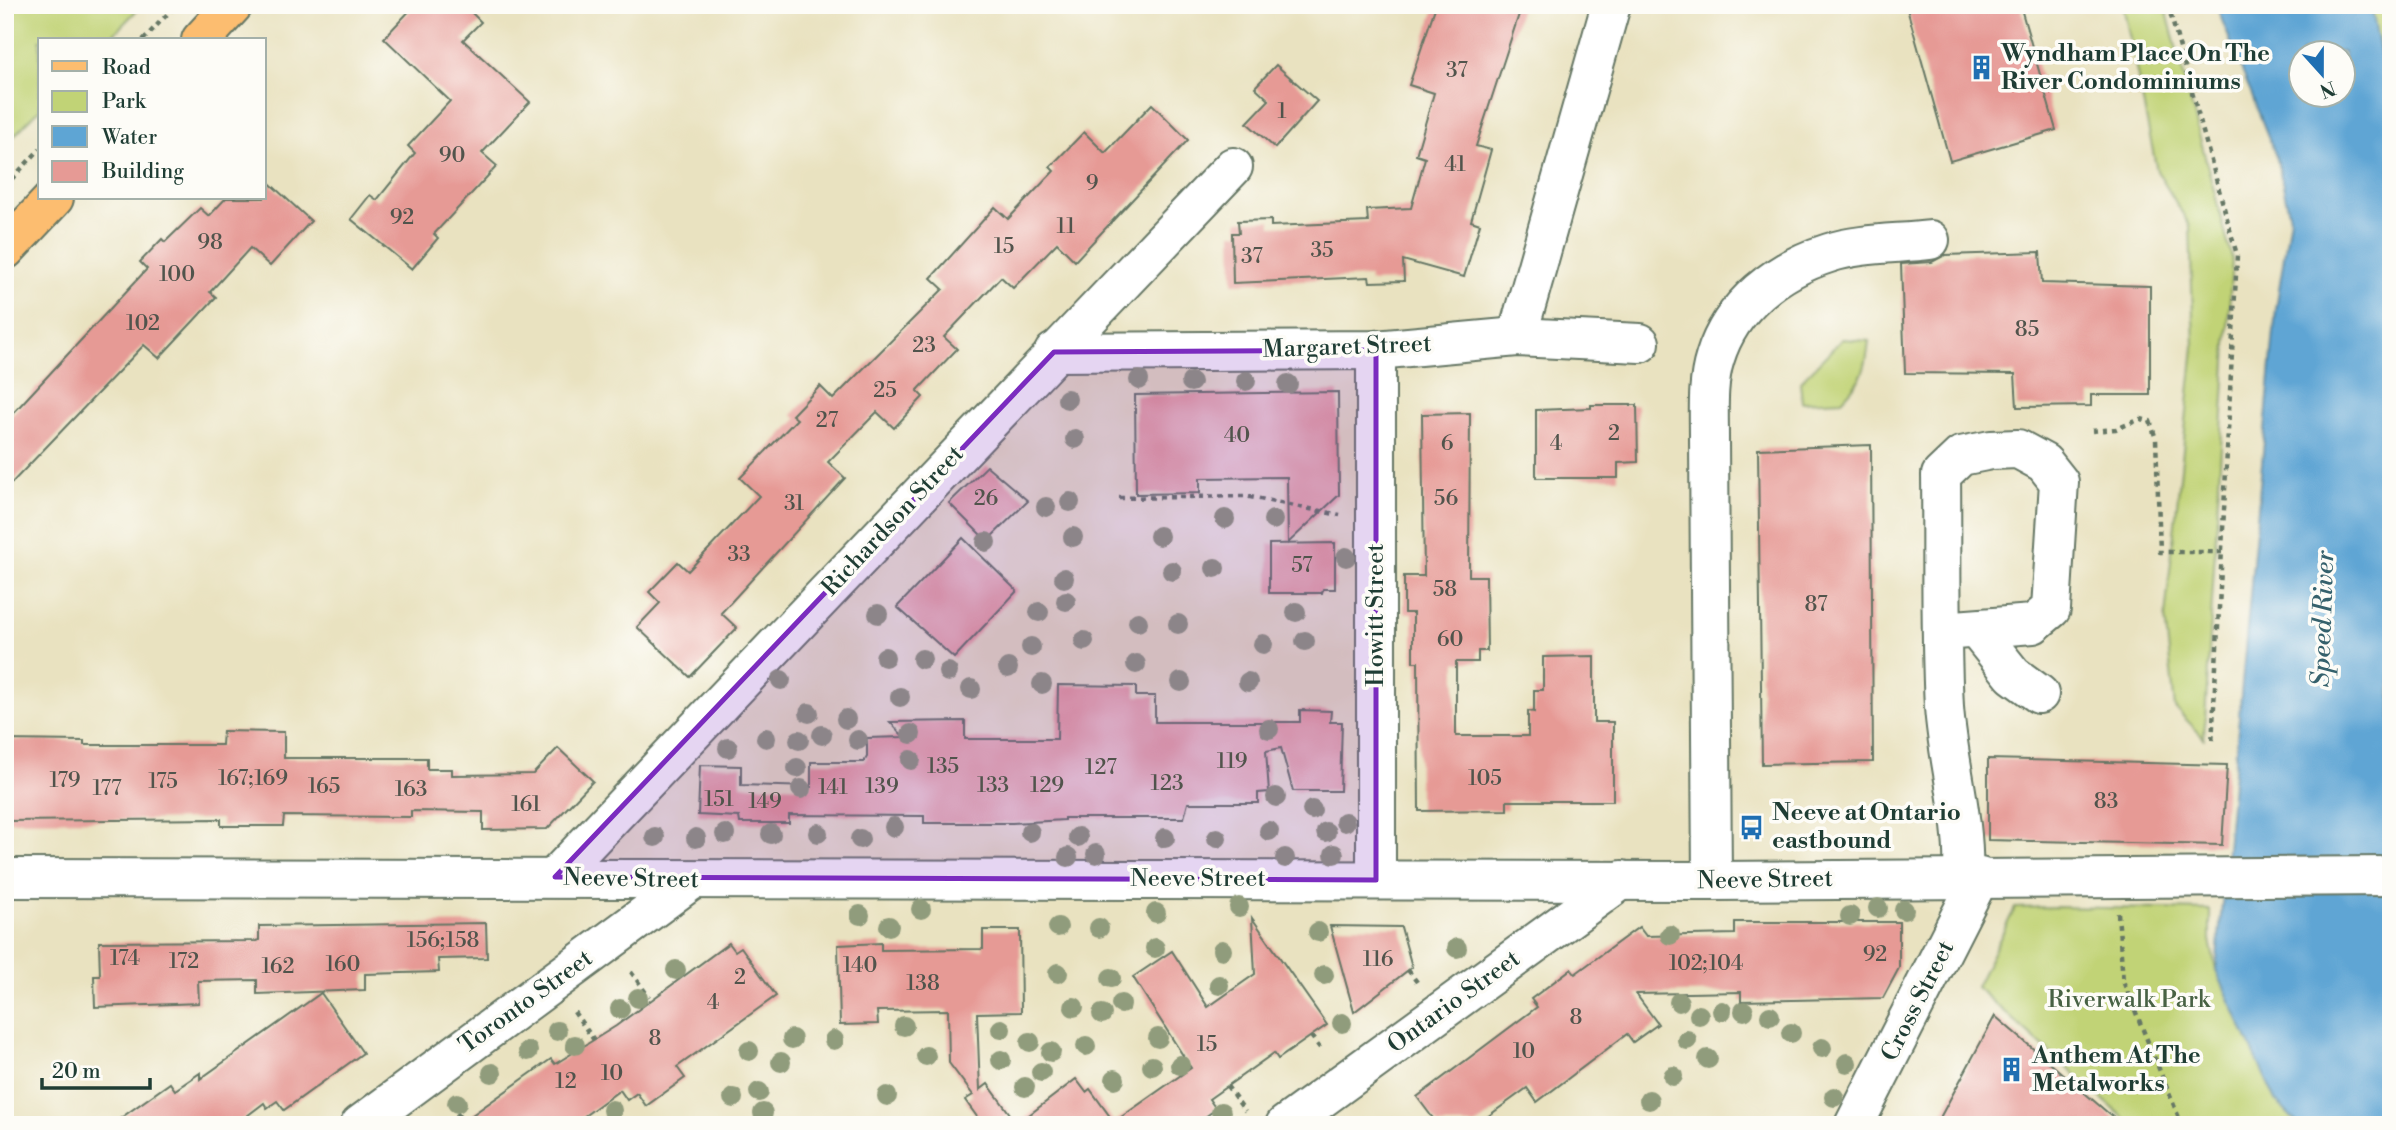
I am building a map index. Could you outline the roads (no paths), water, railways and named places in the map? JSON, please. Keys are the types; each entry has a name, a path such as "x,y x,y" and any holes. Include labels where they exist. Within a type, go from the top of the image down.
{"main road":[{"path":"203,38 233,5"},
{"path":"5,250 52,200"}],"street":[{"path":"1517,337 1611,5"},
{"name":"Richardson Street","path":"555,877 1233,167"},
{"path":"1712,881 1709,425 1710,387 1715,358 1728,328 1756,293 1787,269 1831,252 1930,240"},
{"name":"Margaret Street","path":"1054,352 1376,349 1517,337 1640,343"},
{"name":"Howitt Street","path":"1376,349 1376,880"},
{"path":"1960,630 2033,624 2052,609 2059,482 2044,463 2018,449 1991,450 1962,456 1941,475 1960,630 1944,709 1972,877"},
{"path":"1960,630 2013,676 2039,694"},
{"name":"Neeve Street","path":"5,878 1712,881 2391,876"},
{"name":"Cross Street","path":"1854,1125 1972,877"},
{"name":"Toronto Street","path":"360,1125 692,880"},
{"name":"Ontario Street","path":"1285,1125 1622,880"}],"water":[{"name":"Speed River","path":"2216,5 2371,5 2391,108 2391,1125 2299,1125 2276,1101 2216,970 2276,309 2290,217 2277,159"}],"place":[{"name":"Wyndham Place On The River Condominiums","path":"1981,68"},
{"name":"Neeve at Ontario eastbound","path":"1752,827"},
{"name":"Anthem At The Metalworks","path":"2012,1070"}],"park label":[{"name":"Riverwalk Park","path":"2129,1000"}]}
